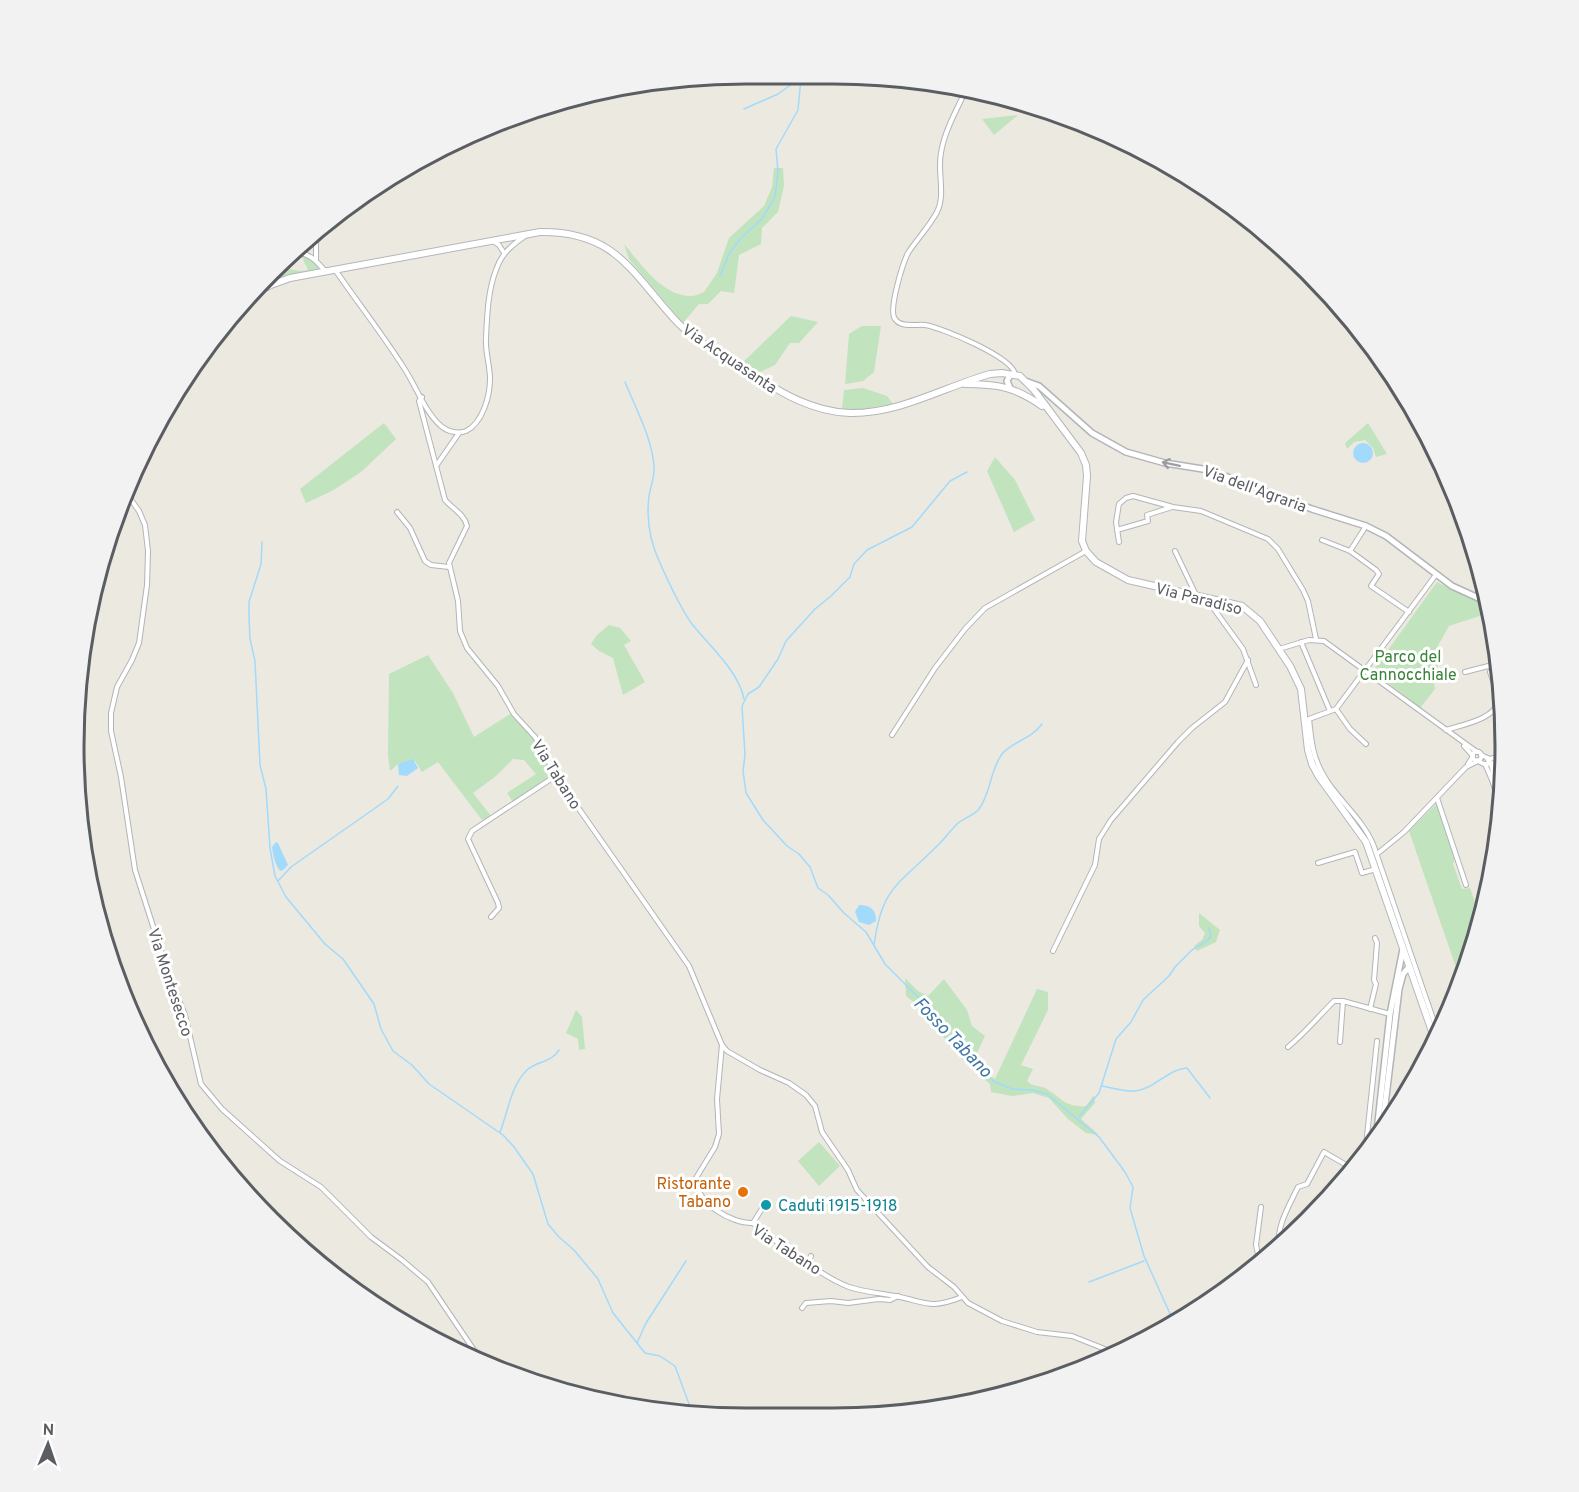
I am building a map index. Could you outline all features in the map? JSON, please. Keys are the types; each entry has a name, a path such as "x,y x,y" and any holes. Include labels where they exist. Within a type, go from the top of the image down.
{"main road":[{"name":"Via Acquasanta","path":"272,285 290,278 507,238 557,232 593,240 609,249 630,267 679,324 720,354 783,394 803,403 849,413 869,412 897,406 990,374 1014,374"},
{"path":"1014,374 1019,385 1047,410"},
{"name":"Via Acquasanta","path":"961,384 1019,385"},
{"path":"1019,385 1034,390 1081,453 1086,465 1087,494 1082,531 1082,541 1086,550"},
{"name":"Via Paradiso","path":"1086,550 1096,562 1128,580 1242,606 1260,621 1290,666 1301,689 1308,750 1312,764 1366,842 1413,979 1433,1026"}],"street":[{"path":"963,97 941,153 940,205 931,223 905,261 893,310 895,320 900,323 926,325 967,340 1006,361 1013,368 1014,374 1007,381 1019,385"},
{"path":"504,252 526,235"},
{"path":"507,238 508,248"},
{"path":"336,271 405,369 435,420 442,428 460,433 475,424 481,415 490,389 485,340 492,284 507,238"},
{"path":"493,241 504,252"},
{"path":"316,243 316,259"},
{"path":"304,254 316,259 327,272"},
{"name":"Via dell'Agraria","path":"1019,385 1039,386 1092,433 1126,452 1166,463 1209,470 1312,509 1366,526 1386,536 1435,576 1477,598"},
{"path":"397,512 410,528 424,561 431,565 449,567 451,556 467,526 465,519 446,500 419,401 422,397"},
{"path":"436,467 460,433"},
{"path":"1119,542 1116,522 1119,504 1126,498 1142,498 1173,507 1201,511 1268,539 1278,549 1303,590 1308,601 1316,639"},
{"name":"Via Montesecco","path":"131,501 145,525 148,576 139,643 117,687 111,713 111,731 120,771 135,870 168,973 185,1015 201,1084 222,1109 280,1161 321,1187 371,1237 428,1282 473,1349"},
{"path":"1117,530 1148,521 1147,515 1173,507"},
{"path":"1350,550 1366,526"},
{"path":"1322,540 1350,550 1376,570 1379,574 1371,586 1409,612"},
{"path":"892,735 935,668 965,628 985,608 1086,550"},
{"path":"1175,551 1196,595"},
{"name":"Via Tabano","path":"449,567 458,601 460,631 467,648 498,686 514,714 535,737 557,775 689,966 722,1045 717,1099 719,1134 715,1147 701,1168 695,1183 705,1201 728,1218 742,1223 753,1222 760,1230 835,1281 852,1288 898,1296 927,1305 950,1302 962,1297"},
{"path":"1434,1025 1377,854 1363,826 1318,765 1312,747 1309,718 1336,709 1435,576"},
{"path":"1205,597 1236,638 1248,660 1256,685"},
{"path":"1279,649 1316,639 1333,646 1460,741 1487,758 1493,770"},
{"path":"1301,642 1330,711"},
{"path":"1053,951 1095,865 1102,833 1178,742 1225,702 1248,660"},
{"path":"1465,672 1490,666"},
{"path":"1446,730 1487,717 1494,708"},
{"path":"1336,709 1350,729 1366,744"},
{"path":"1460,741 1474,759 1484,764 1495,763"},
{"path":"1377,854 1404,832 1466,767 1473,756 1479,753"},
{"path":"1478,761 1479,753"},
{"path":"1487,758 1495,756"},
{"path":"1466,767 1478,761"},
{"path":"1484,764 1494,786"},
{"path":"1492,780 1495,766"},
{"path":"491,917 499,909 498,903 468,836 472,831 557,775"},
{"path":"1437,798 1466,885"},
{"path":"1318,863 1355,852 1362,873 1376,869"},
{"path":"1370,1009 1376,984 1374,980 1377,943 1375,938"},
{"path":"1378,1121 1390,1014 1403,948"},
{"path":"1398,970 1402,967 1409,967"},
{"path":"1384,1112 1401,980 1409,967"},
{"path":"1401,980 1413,979"},
{"path":"1288,1047 1307,1032 1310,1024 1334,1001 1342,1001 1390,1014"},
{"path":"1340,1042 1342,1001"},
{"path":"1367,1136 1377,1041"},
{"path":"722,1045 727,1051 789,1083 806,1095 815,1106 822,1132 848,1170 857,1190 928,1267 954,1287 962,1297 979,1310 1002,1321 1036,1332 1072,1336 1105,1349"},
{"path":"1279,1235 1281,1222 1298,1187 1307,1184 1324,1152 1345,1164"},
{"path":"753,1222 763,1207"},
{"path":"1258,1253 1256,1245 1261,1208"},
{"path":"808,1262 811,1256"},
{"path":"802,1308 806,1303 848,1303 894,1299 898,1296"}],"green space":[{"path":"1018,115 994,135 982,119"},
{"path":"774,168 783,168 784,186 778,212 762,228 761,244 739,255 734,293 721,291 708,304 699,304 683,323 629,259 624,244 653,277 671,291 691,296 704,292 717,273 729,238 764,206 772,187"},
{"path":"302,257 314,260 321,268 278,278 287,269 308,270"},
{"path":"791,316 818,322 799,343 790,343 775,365 758,373 742,363"},
{"path":"862,326 881,326 874,372 863,381 845,384 849,334"},
{"path":"863,388 887,396 893,404 861,409 842,409 844,390"},
{"path":"384,423 396,439 361,472 332,491 306,503 300,489"},
{"path":"1368,423 1387,454 1376,457 1373,448 1365,440 1354,442 1347,449 1345,443"},
{"path":"995,457 1015,480 1035,520 1014,532 987,471"},
{"name":"Parco del Cannocchiale","path":"1437,582 1478,601 1482,615 1449,626 1435,651 1438,667 1432,670 1435,689 1420,708 1373,671"},
{"path":"609,625 620,628 631,641 624,645 645,682 623,695 613,658 591,644 597,635"},
{"path":"428,655 453,693 474,737 510,714 535,740 554,773 513,802 507,793 536,774 524,760 513,759 496,776 473,793 491,816 482,820 438,762 422,772 415,761 398,764 390,771 388,754 389,674"},
{"path":"1437,803 1462,889 1470,888 1475,903 1456,969 1409,831"},
{"path":"1199,913 1220,930 1216,942 1197,951 1194,946 1202,940 1205,933 1199,926"},
{"path":"905,978 918,991 928,996 944,979 967,1010 972,1026 985,1036 976,1055 986,1073 995,1079 1037,989 1048,992 1048,1010 1021,1065 1033,1069 1027,1081 1029,1083 1045,1088 1068,1104 1086,1106 1094,1095 1095,1103 1081,1119 1099,1135 1086,1133 1068,1119 1049,1098 1033,1093 1012,1096 991,1092 990,1084 961,1058 943,1036 932,1017 906,996"},
{"path":"576,1010 582,1017 585,1049 579,1050 578,1039 566,1033"},
{"path":"819,1142 840,1166 819,1186 798,1161"}],"water":[{"path":"1363,443 1370,446 1373,453 1370,460 1363,463 1356,460 1353,453 1356,446"},
{"path":"413,759 418,768 407,776 399,775 398,764"},
{"path":"276,842 288,865 280,871 274,859 272,847"},
{"path":"859,905 872,909 876,921 869,925 859,922 855,912"}],"waterway":[{"path":"744,109 778,94 792,84"},
{"path":"720,276 729,254 740,239 762,219 775,197 778,172 776,149 798,110 800,84"},
{"path":"625,382 652,454 654,473 648,514 651,539 657,555 688,618 730,669 741,688 744,699"},
{"name":"Fosso Tabano","path":"967,472 950,481 912,527 867,550 854,564 850,577 815,609 786,641 778,659 759,687 748,694 742,706 745,755 743,771 746,793 763,820 810,867 818,888 866,932 885,964 927,1006 948,1038 969,1061 995,1082 1012,1089 1032,1090 1047,1094 1099,1137 1125,1172 1133,1187 1130,1208 1144,1256 1171,1315"},
{"path":"262,542 261,564 249,602 249,617 250,639 255,661 260,765 266,789 270,848 275,876 286,897 325,944 343,959 374,1004 381,1029 393,1051 412,1065 429,1084 503,1135 514,1147 533,1174 548,1224 598,1279 613,1313 645,1353 660,1356 675,1366 690,1405"},
{"path":"874,945 882,911 893,889 957,824 979,809 1002,754 1032,734 1042,724"},
{"path":"278,881 291,867 388,799 398,786"},
{"path":"1079,1117 1099,1093 1116,1039 1131,1022 1143,1000 1192,950 1208,940 1211,936 1209,928"},
{"path":"500,1132 517,1083 522,1076 531,1067 552,1057 559,1050"},
{"path":"1102,1086 1135,1091 1149,1087 1174,1072 1187,1068 1210,1098"},
{"path":"637,1343 646,1323 686,1261"},
{"path":"1089,1282 1144,1261"}],"place":[{"name":"Ristorante Tabano","path":"743,1192"},
{"name":"Caduti 1915-1918","path":"766,1205"}]}
